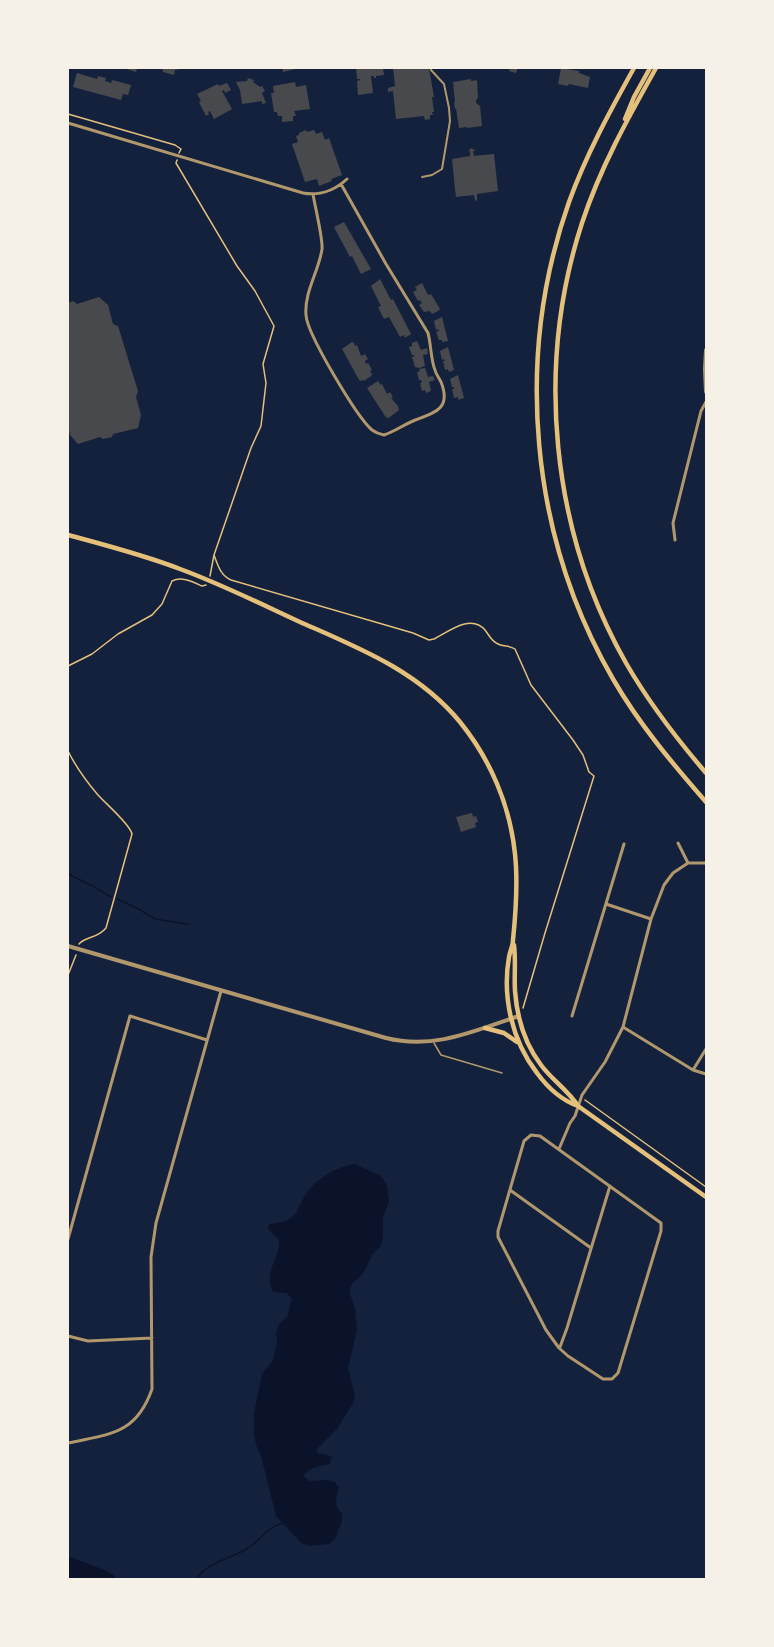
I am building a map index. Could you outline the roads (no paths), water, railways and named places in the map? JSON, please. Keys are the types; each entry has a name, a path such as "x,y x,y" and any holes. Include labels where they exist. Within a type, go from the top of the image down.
{"main road":[{"path":"634,68 582,168 553,256 545,291 539,338 536,385 538,444 555,537 573,593 591,636 613,678 645,728 706,802"},
{"path":"623,127 629,106 650,68"},
{"path":"656,68 602,170 573,253 564,293 558,339 555,386 557,434 568,509 578,550 607,626 626,663 654,707 706,773"},
{"path":"68,535 180,568 208,580 386,661 436,696 476,743 491,770 511,828 516,861 516,894 508,981 511,1019 519,1044 534,1070 566,1102 578,1106 706,1197"},
{"path":"513,942 516,958 515,993 525,1037 538,1061 552,1079 571,1095 578,1106"},
{"path":"485,1028 504,1033 519,1044"}],"street":[{"path":"422,177 432,175 442,169 450,122 444,84 431,68"},
{"path":"68,123 283,188 313,194 329,191 347,179"},
{"path":"313,194 322,247 307,296 306,317 313,336 334,375 357,411 374,432 384,435 436,412 441,408 443,388 434,369 432,345 428,333 341,184"},
{"path":"706,350 706,392"},
{"path":"675,540 673,523 701,411 706,402"},
{"path":"678,843 688,863"},
{"path":"572,1016 624,844"},
{"path":"559,1149 582,1095 605,1062 623,1026 651,919 664,885 673,873 688,863 706,863"},
{"path":"606,904 651,919"},
{"path":"68,948 396,1041 434,1042 519,1016"},
{"path":"68,1443 110,1434 124,1428 137,1418 146,1405 152,1389 151,1257 156,1222 221,991"},
{"path":"68,1239 68,1232 130,1016 207,1040"},
{"path":"623,1026 693,1070 706,1074"},
{"path":"693,1070 706,1049"},
{"path":"531,1135 540,1136 559,1149 659,1221 662,1228 617,1375 612,1379 603,1379 559,1348 546,1330 498,1237 524,1141 531,1135"},
{"path":"559,1348 610,1186"},
{"path":"510,1190 591,1248"},
{"path":"68,1336 88,1341 152,1338"}],"lane":[{"path":"434,1042 441,1055 502,1073"}],"water":[{"path":"355,1164 381,1176 387,1185 389,1202 383,1217 383,1237 380,1247 372,1255 364,1272 350,1288 357,1330 348,1368 355,1396 353,1403 337,1429 316,1450 318,1454 332,1457 330,1464 318,1466 303,1476 310,1481 335,1482 339,1488 336,1497 342,1521 335,1539 329,1544 310,1546 301,1543 276,1516 254,1433 254,1413 262,1374 273,1360 277,1340 276,1332 280,1323 287,1317 292,1299 287,1293 273,1292 270,1285 279,1240 268,1229 269,1224 284,1222 293,1216 317,1181 331,1172"},
{"path":"68,1556 107,1571 115,1576 115,1579 68,1579"}],"waterway":[{"path":"68,874 111,897"},
{"path":"117,899 155,919 188,924"},
{"path":"196,1580 206,1569 248,1548 273,1527 283,1523"}]}
